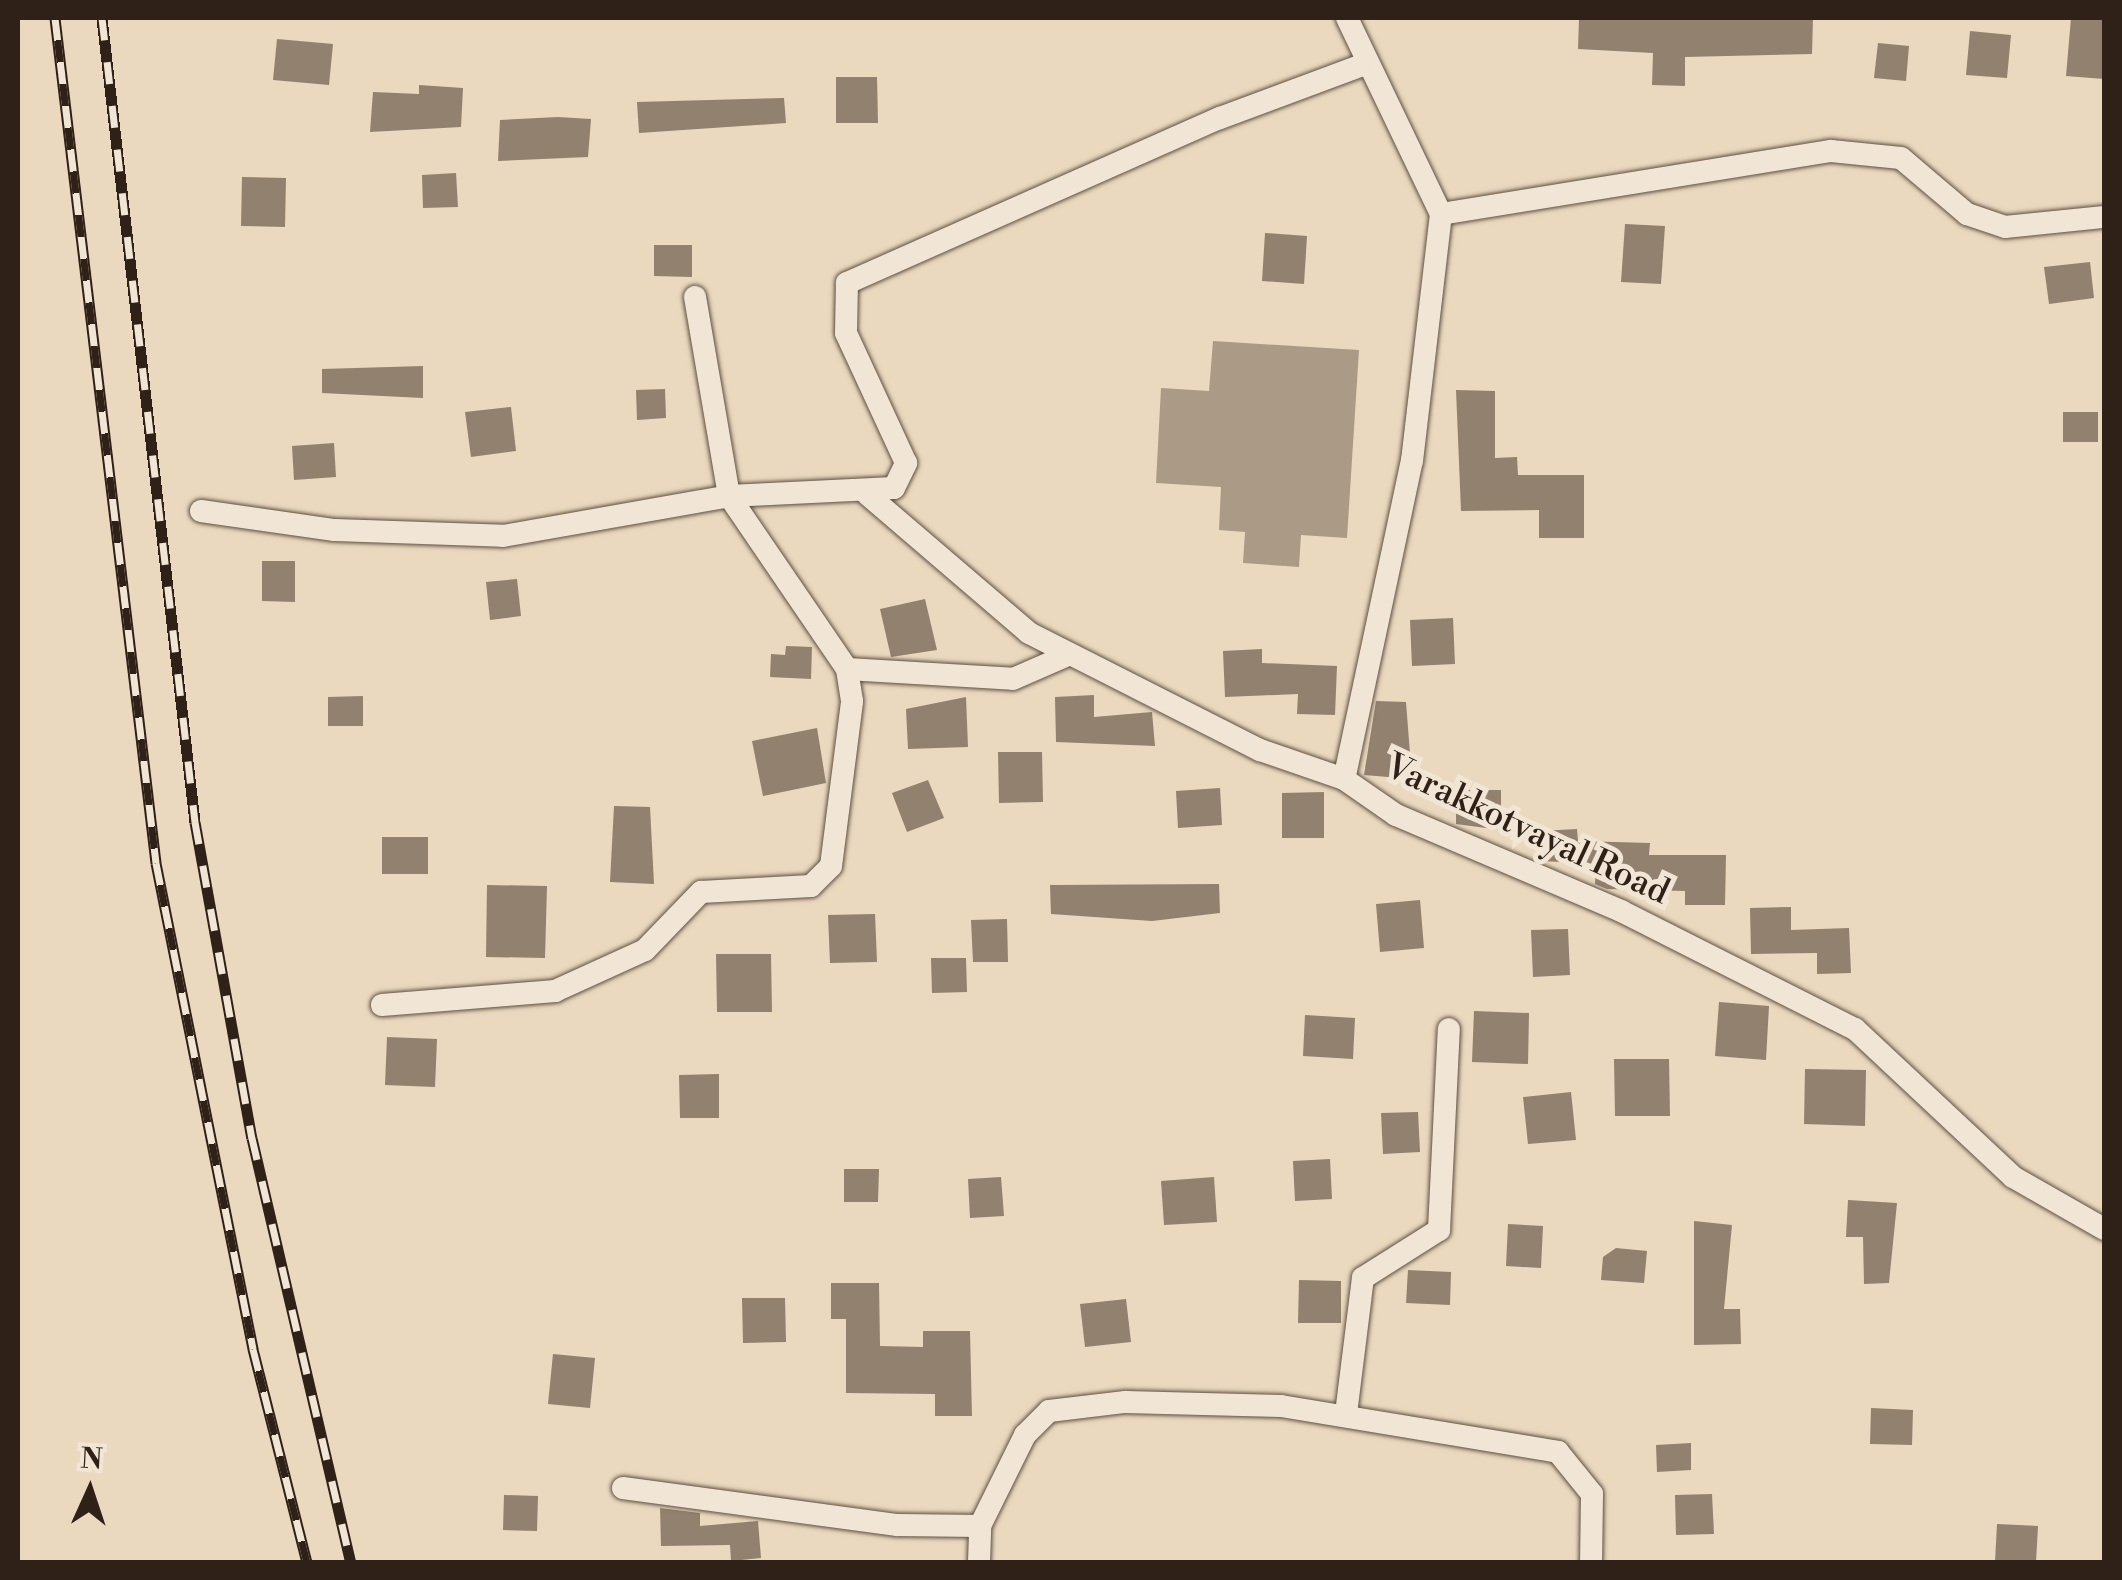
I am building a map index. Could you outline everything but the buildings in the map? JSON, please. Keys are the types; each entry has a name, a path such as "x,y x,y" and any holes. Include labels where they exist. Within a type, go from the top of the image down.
{"street":[{"path":"1347,18 1365,64 1442,214 1831,152 1901,158 1967,214 2005,226 2104,216"},
{"path":"201,511 352,532 503,536 729,496 868,496 894,488 906,463 846,333 846,283 1220,118 1365,64"},
{"name":"Varakkotvayal Road","path":"1442,214 1412,460 1344,779 1396,815 1621,912 1854,1028 2013,1177 2104,1229"},
{"path":"382,1005 555,990 645,950 701,892 811,886 832,866 852,701 847,668 729,496 695,298"},
{"path":"868,496 1029,633 1260,750 1344,779"},
{"path":"847,668 1012,679 1068,655"},
{"path":"1346,1414 1364,1278 1439,1230 1449,1029"},
{"path":"978,1562 980,1526 1025,1435 1049,1411 1125,1402 1346,1414 1558,1452 1592,1494 1591,1562"},
{"path":"623,1488 898,1524 980,1526"}],"shaded area":[{"path":"1213,341 1359,350 1347,538 1301,535 1299,567 1243,563 1245,532 1219,530 1221,487 1156,483 1161,388 1209,391"}],"railway":[{"path":"55,18 156,863 253,1349 307,1562"},
{"path":"102,18 195,822 252,1138 351,1562"}]}
